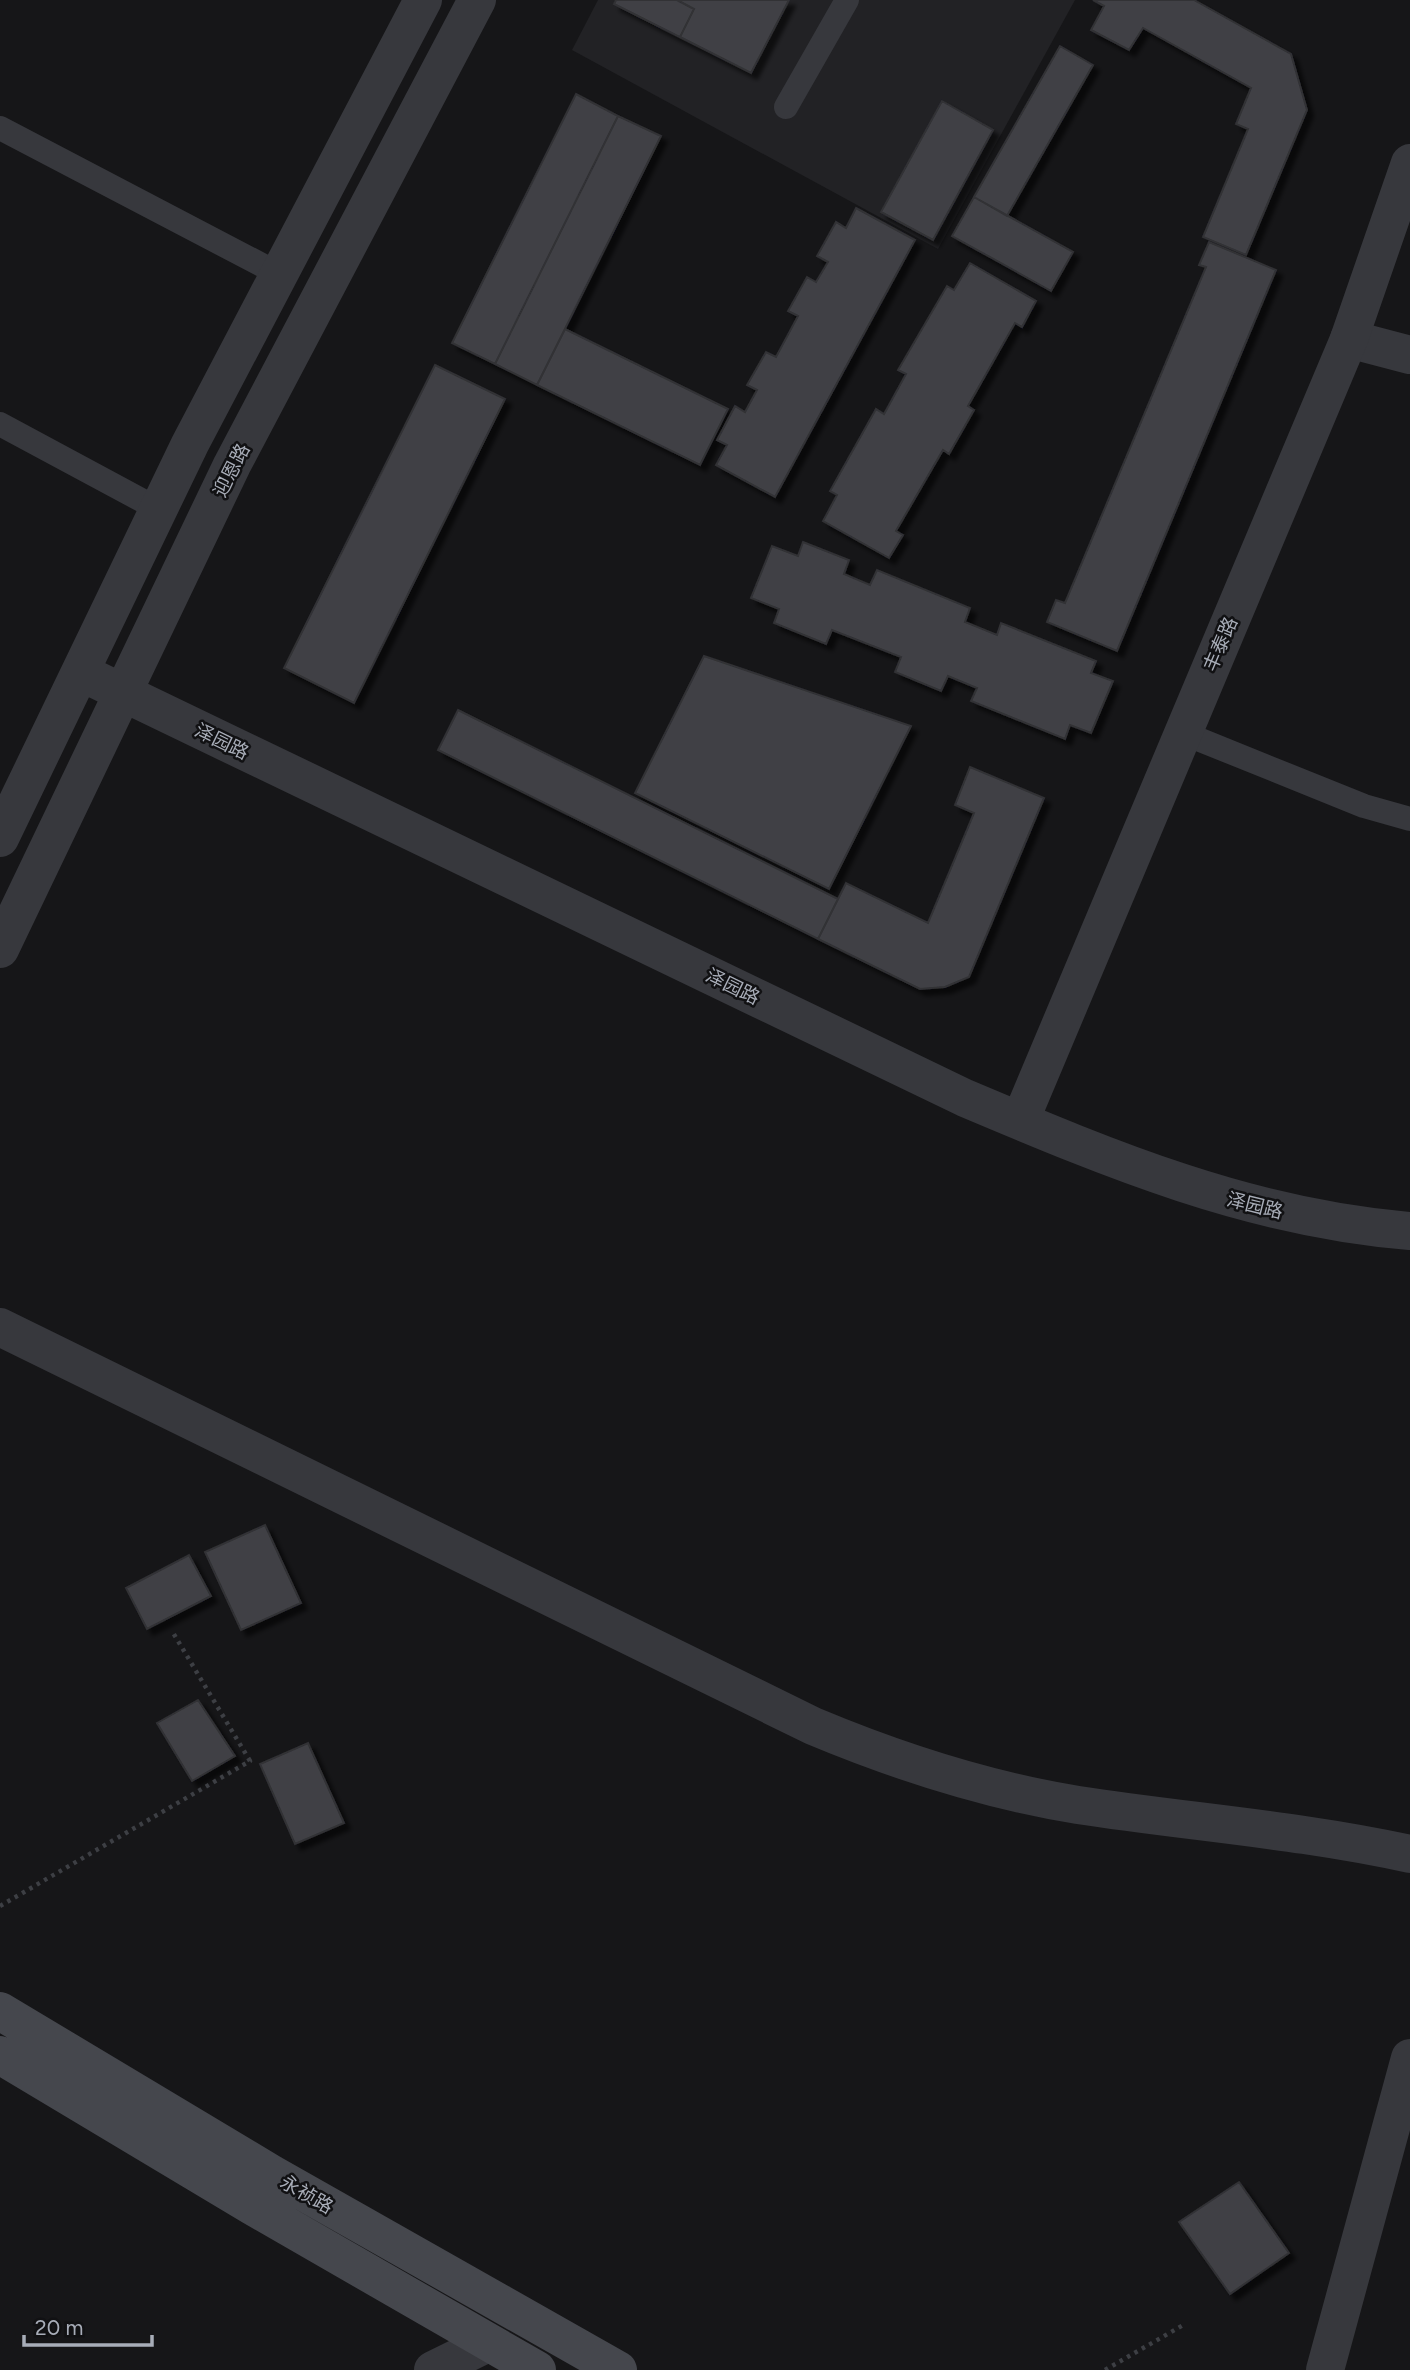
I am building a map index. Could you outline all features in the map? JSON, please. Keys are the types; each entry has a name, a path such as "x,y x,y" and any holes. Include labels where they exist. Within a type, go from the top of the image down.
{"main road":[{"name":"永祯路","path":"0,2011 295,2187 618,2370"},
{"name":"永祯路","path":"0,2055 537,2370"}],"street":[{"path":"0,838 159,509 423,0"},
{"name":"迎恩路","path":"0,949 232,465 477,0"},
{"name":"丰泰路","path":"1020,1121 1349,339 1410,163"},
{"path":"1349,339 1410,355"},
{"name":"泽园路","path":"80,672 953,1092 1020,1121 1177,1184 1251,1205 1318,1220 1410,1231"},
{"path":"0,1326 813,1726 861,1746 976,1784 1076,1805 1358,1843 1410,1854"},
{"path":"1325,2370 1410,2058"},
{"path":"433,2370 488,2343"}],"lane":[{"path":"786,107 847,0"},
{"path":"0,128 279,274"},
{"path":"0,424 159,509"},
{"path":"1183,733 1364,806 1410,819"}],"path":[{"path":"0,1906 250,1761 172,1631"},
{"path":"1105,2370 1185,2324"}],"shaded area":[{"path":"598,0 1075,0 938,249 572,50"}],"building":[{"path":"616,0 789,0 751,73 614,4"},
{"path":"677,0 789,0 751,73 680,37 694,9"},
{"path":"1093,0 1194,0 1291,54 1307,110 1246,255 1203,237 1248,129 1236,124 1251,88 1143,28 1129,50 1091,30 1104,6"},
{"path":"1060,46 1093,65 1007,216 974,197"},
{"path":"576,94 618,116 495,364 452,343"},
{"path":"942,101 993,130 933,240 881,212"},
{"path":"618,116 661,136 537,385 495,364"},
{"path":"974,197 1073,252 1051,291 952,236"},
{"path":"856,208 915,240 775,497 716,465 727,445 717,440 735,406 745,412 757,390 747,385 766,352 776,357 798,316 788,311 807,277 816,282 828,262 817,256 836,222 846,228"},
{"path":"1209,242 1276,270 1117,651 1047,622 1056,600 1065,603 1206,267 1199,265"},
{"path":"970,263 1036,301 1022,327 1015,323 968,406 974,410 949,454 943,450 896,531 903,535 889,558 823,521 837,495 830,491 876,409 884,414 906,374 898,370 947,286 954,290"},
{"path":"565,329 728,409 700,465 537,385"},
{"path":"435,365 505,399 354,703 284,668"},
{"path":"803,542 849,560 844,574 870,585 877,570 970,608 965,622 997,635 1001,623 1096,661 1091,673 1113,681 1091,733 1070,725 1065,739 971,701 977,688 948,676 941,691 895,672 901,657 832,630 826,644 774,623 779,609 751,598 772,546 798,556"},
{"path":"704,656 911,726 829,889 635,793"},
{"path":"458,710 838,899 818,939 438,750"},
{"path":"970,767 1044,798 969,977 945,987 920,989 818,939 846,883 928,923 974,813 955,805"},
{"path":"265,1525 301,1603 241,1630 205,1552"},
{"path":"189,1555 211,1596 147,1629 126,1588"},
{"path":"198,1700 235,1756 192,1781 157,1723"},
{"path":"308,1743 344,1823 295,1844 260,1764"},
{"path":"1239,2182 1289,2253 1230,2294 1179,2222"}]}
